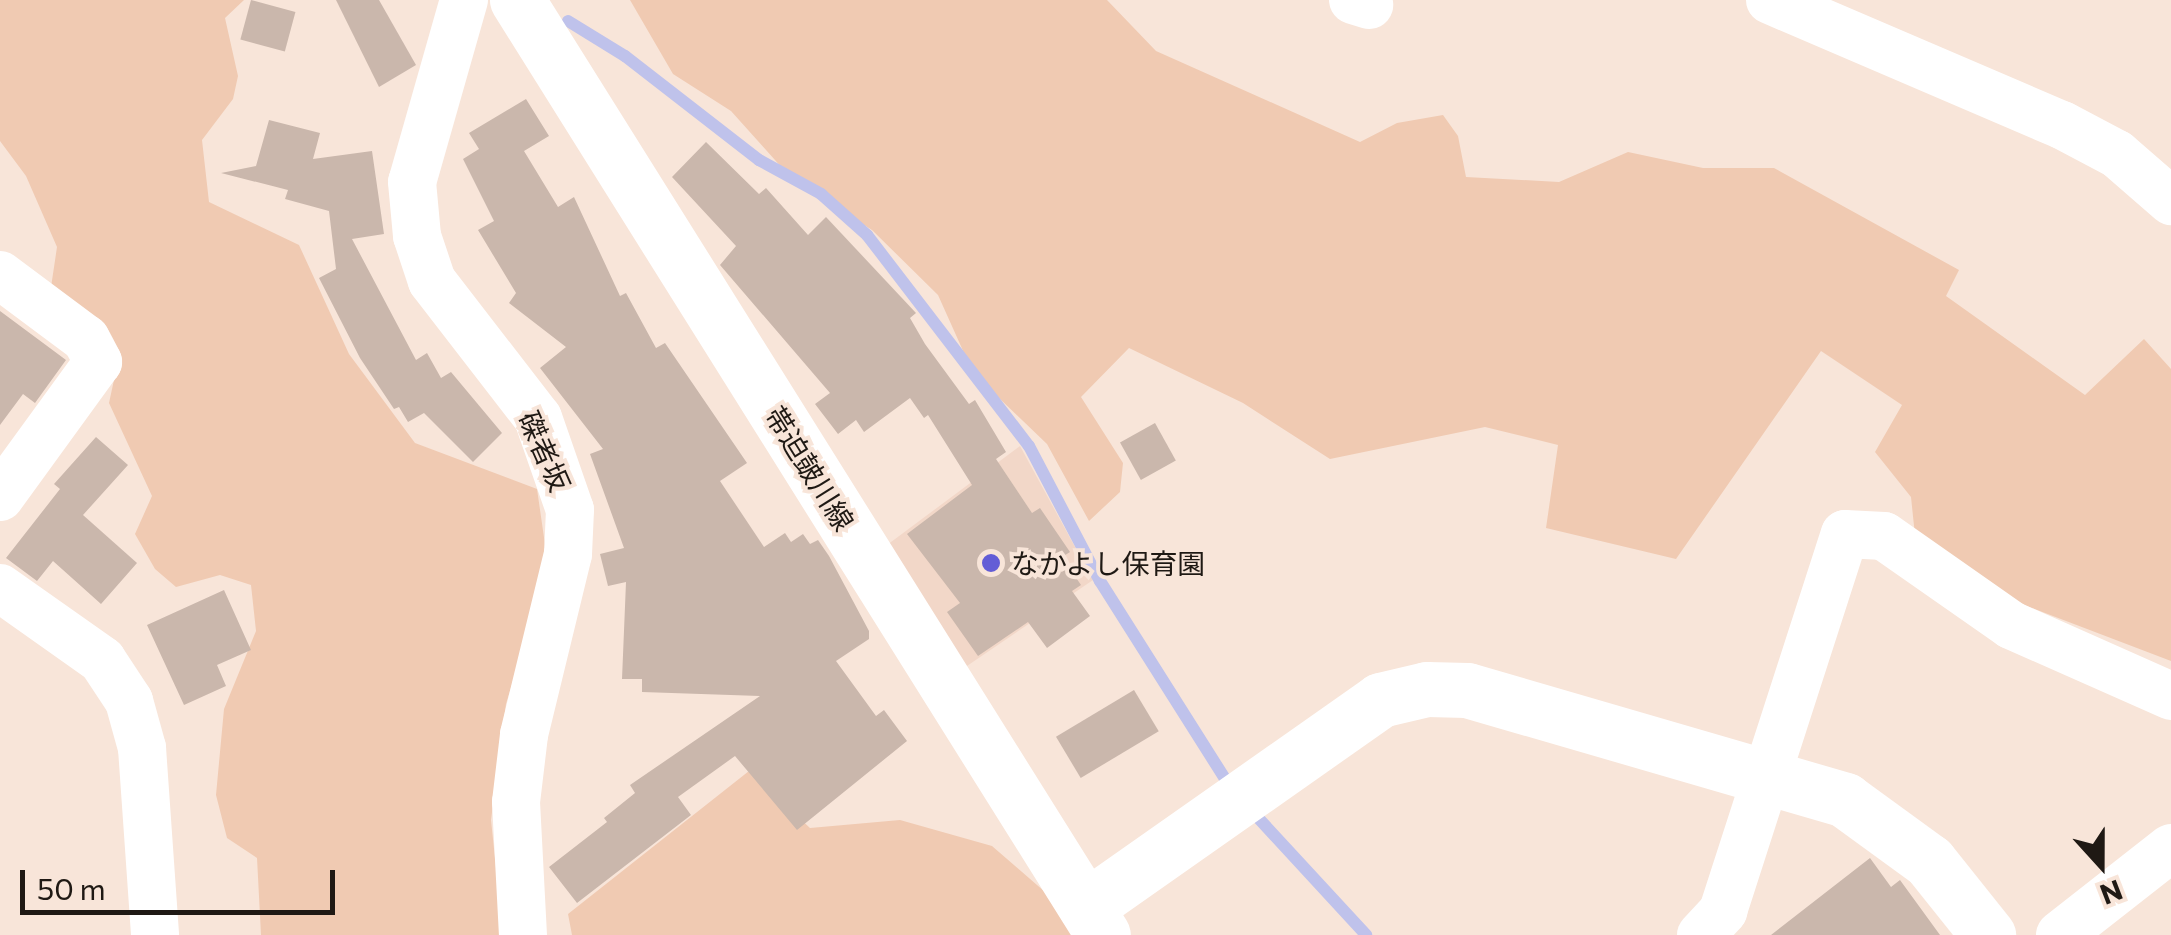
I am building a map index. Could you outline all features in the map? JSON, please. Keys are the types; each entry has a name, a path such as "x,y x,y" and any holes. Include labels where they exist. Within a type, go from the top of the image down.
{"street":[{"name":"磔者坂","path":"464,0 412,182 417,236 432,280 538,418 570,510 568,554 524,736 516,802 523,935"},
{"name":"帯迫皷川線","path":"517,0 1095,921"},
{"path":"1770,0 2062,126 2117,154 2171,201"},
{"path":"0,275 86,339 98,362 0,498"},
{"path":"1701,935 1723,911 1845,534 1884,536 2011,625 2171,696"},
{"path":"0,588 102,660 129,700 142,748 155,935"},
{"path":"1095,921 1216,814 1262,781 1380,700 1427,689 1467,690 1844,800 1888,828 1928,861 1988,935"},
{"path":"2060,935 2171,848"}],"shaded area":[{"path":"0,0 244,0 225,18 238,76 233,99 202,140 209,202 299,245 349,354 415,443 537,489 548,565 506,704 491,820 503,935 261,935 257,858 227,838 216,795 224,709 256,631 251,585 220,575 176,587 155,569 135,534 152,496 109,403 117,366 50,294 57,247 26,176 0,141"},
{"path":"630,0 1107,0 1156,51 1360,142 1397,123 1443,115 1458,136 1466,177 1559,182 1628,152 1703,168 1774,168 1959,270 1946,296 2085,395 2144,339 2171,369 2171,661 1974,586 1916,545 1911,497 1875,452 1902,405 1821,351 1676,559 1546,528 1558,445 1485,427 1330,459 1243,403 1129,348 1081,397 1123,463 1120,492 1089,521 1047,444 973,373 938,295 872,230 792,179 731,111 673,74"},
{"name":"なかよし保育園","path":"1020,446 1093,580 964,668 887,545"},
{"path":"749,771 810,828 900,820 992,846 1060,905 1078,935 572,935 568,914"}],"building":[{"path":"251,0 295,12 285,52 240,40"},
{"path":"336,0 379,0 416,65 379,87"},
{"path":"526,99 549,136 524,151 558,207 574,197 620,296 626,293 656,348 665,343 747,463 720,481 764,547 785,533 791,542 803,534 810,544 818,540 829,556 869,631 869,639 836,661 876,716 884,710 907,741 797,830 735,756 678,797 691,815 577,903 549,867 607,822 604,818 635,793 630,785 760,696 642,692 642,679 622,679 626,582 608,586 600,554 624,548 590,454 603,449 540,368 566,347 509,303 516,293 478,230 494,221 463,159 479,149 469,133"},
{"path":"269,120 320,133 313,159 372,151 384,234 352,239 416,360 427,353 441,378 451,372 502,433 473,462 424,413 408,422 399,407 394,409 360,358 319,278 336,269 329,211 285,199 288,190 221,173 256,166"},
{"path":"706,142 759,194 766,188 808,235 826,217 916,313 910,318 925,344 969,404 975,400 1006,452 996,459 1032,513 1040,508 1070,552 1062,557 1081,585 1072,591 1090,616 1047,648 1028,622 978,656 947,612 960,603 907,534 972,485 928,415 924,418 910,398 864,432 856,420 838,434 815,404 830,393 720,265 736,246 672,177"},
{"path":"0,311 66,360 35,403 23,394 0,425"},
{"path":"1155,423 1176,461 1141,480 1120,442"},
{"path":"96,437 128,465 83,515 137,563 101,604 53,561 37,581 6,558 60,489 54,484"},
{"path":"224,590 251,650 217,665 226,686 184,705 147,625"},
{"path":"1134,690 1159,731 1081,778 1056,737"},
{"path":"1870,858 1891,887 1900,880 1940,935 1771,935"}],"waterway":[{"path":"568,21 625,56 759,160 821,194 867,235 1029,446 1100,581 1232,790"},
{"path":"1249,808 1366,935"}],"place":[{"name":"なかよし保育園","path":"991,563"}]}
